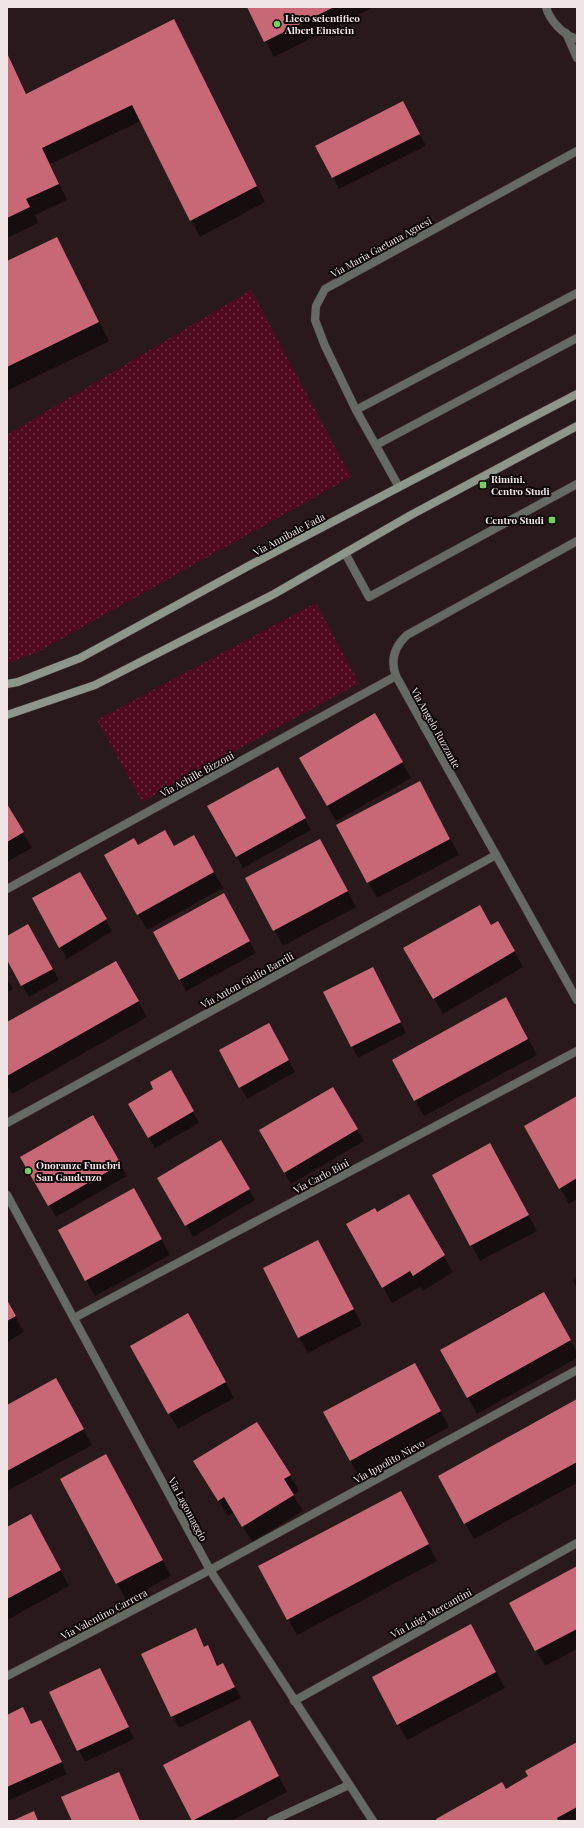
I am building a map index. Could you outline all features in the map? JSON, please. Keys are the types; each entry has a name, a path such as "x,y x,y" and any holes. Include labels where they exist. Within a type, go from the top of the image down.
{"main road":[{"name":"Via Annibale Fada","path":"7,684 18,682 80,658 399,487 577,394"},
{"path":"7,715 95,685 274,594 411,515 577,426"}],"street":[{"path":"546,7 548,13 558,27 577,39"},
{"path":"566,33 577,58"},
{"name":"Via Maria Gaetana Agnesi","path":"399,487 356,410 325,346 315,320 316,306 325,289 577,151"},
{"path":"356,410 577,293"},
{"path":"376,445 577,338"},
{"path":"345,553 369,598 577,484"},
{"name":"Via Angelo Ruzzante","path":"577,541 407,635 399,642 395,651 393,667 396,676 577,1000"},
{"name":"Via Achille Bizzoni","path":"7,889 396,676"},
{"name":"Via Anton Giulio Barrili","path":"7,1123 496,855"},
{"name":"Via Carlo Bini","path":"74,1318 577,1051"},
{"name":"Via Lagomaggio","path":"7,1197 210,1570 373,1821"},
{"name":"Via Ippolito Nievo","path":"210,1570 577,1370"},
{"name":"Via Luigi Mercantini","path":"294,1701 577,1543"},
{"name":"Via Valentino Carrera","path":"7,1676 210,1570"},
{"path":"271,1821 349,1785"}],"shaded area":[{"path":"251,290 351,477 36,653 7,663 7,435"},
{"path":"316,603 359,683 142,802 97,720"}],"building":[{"name":"Liceo scientifico Albert Einstein","path":"247,7 334,7 264,42"},
{"path":"174,19 257,186 190,221 132,105 42,148 59,184 26,199 30,207 7,218 7,53 26,94"},
{"path":"403,101 420,134 332,178 315,146"},
{"path":"57,237 99,322 7,367 7,261"},
{"path":"375,713 403,762 327,806 299,758"},
{"path":"278,767 306,818 236,857 207,806"},
{"path":"420,781 450,839 367,883 336,825"},
{"path":"7,804 24,832 7,842"},
{"path":"165,830 174,846 194,835 214,872 137,915 104,855 134,838 138,845"},
{"path":"320,839 348,891 273,931 245,878"},
{"path":"80,872 107,919 59,948 32,898"},
{"path":"224,893 250,941 179,980 153,932"},
{"path":"480,905 491,925 498,921 515,951 433,999 403,948"},
{"path":"28,924 53,969 21,986 7,960 7,936"},
{"path":"116,961 139,1001 7,1076 7,1022"},
{"path":"373,967 401,1022 351,1047 323,992"},
{"path":"506,997 528,1039 414,1101 392,1060"},
{"path":"269,1023 289,1060 239,1088 219,1050"},
{"path":"171,1070 194,1111 148,1138 128,1104 153,1089 150,1082"},
{"path":"333,1087 358,1129 284,1173 259,1130"},
{"path":"577,1096 577,1178 559,1189 524,1126"},
{"path":"93,1115 121,1164 48,1206 20,1157"},
{"path":"221,1140 250,1189 185,1226 157,1178"},
{"path":"490,1143 529,1215 470,1246 432,1175"},
{"path":"134,1188 162,1239 85,1281 58,1230"},
{"path":"409,1194 445,1255 413,1276 410,1271 382,1288 346,1224 375,1208 377,1212"},
{"path":"318,1240 354,1309 298,1338 263,1268"},
{"path":"544,1292 571,1340 467,1398 440,1350"},
{"path":"7,1300 16,1316 7,1321"},
{"path":"188,1313 226,1382 168,1414 130,1346"},
{"path":"415,1363 441,1411 350,1461 323,1412"},
{"path":"56,1378 84,1429 7,1471 7,1405"},
{"path":"577,1399 577,1462 464,1524 438,1476"},
{"path":"257,1422 291,1475 284,1479 294,1495 242,1527 224,1497 218,1501 193,1461"},
{"path":"106,1454 163,1560 116,1584 60,1479"},
{"path":"401,1491 429,1544 287,1620 258,1566"},
{"path":"31,1514 61,1570 7,1599 7,1527"},
{"path":"577,1566 577,1629 535,1651 509,1603"},
{"path":"471,1624 496,1672 397,1725 372,1677"},
{"path":"196,1628 204,1647 208,1645 217,1666 223,1663 235,1687 171,1717 141,1654"},
{"path":"100,1668 129,1727 77,1751 49,1692"},
{"path":"23,1707 31,1724 41,1720 62,1762 7,1787 7,1715"},
{"path":"250,1720 279,1776 192,1821 163,1765"},
{"path":"577,1742 577,1807 557,1818 558,1821 437,1821 436,1819 502,1782 506,1789 528,1776 525,1771"},
{"path":"119,1772 140,1821 72,1821 61,1797"},
{"path":"34,1811 38,1821 12,1821"}],"place":[{"name":"Liceo scientifico Albert Einstein","path":"277,24"},
{"name":"Rimini, Centro Studi","path":"483,485"},
{"name":"Centro Studi","path":"552,520"},
{"name":"Onoranze Funebri San Gaudenzo","path":"28,1171"}]}
